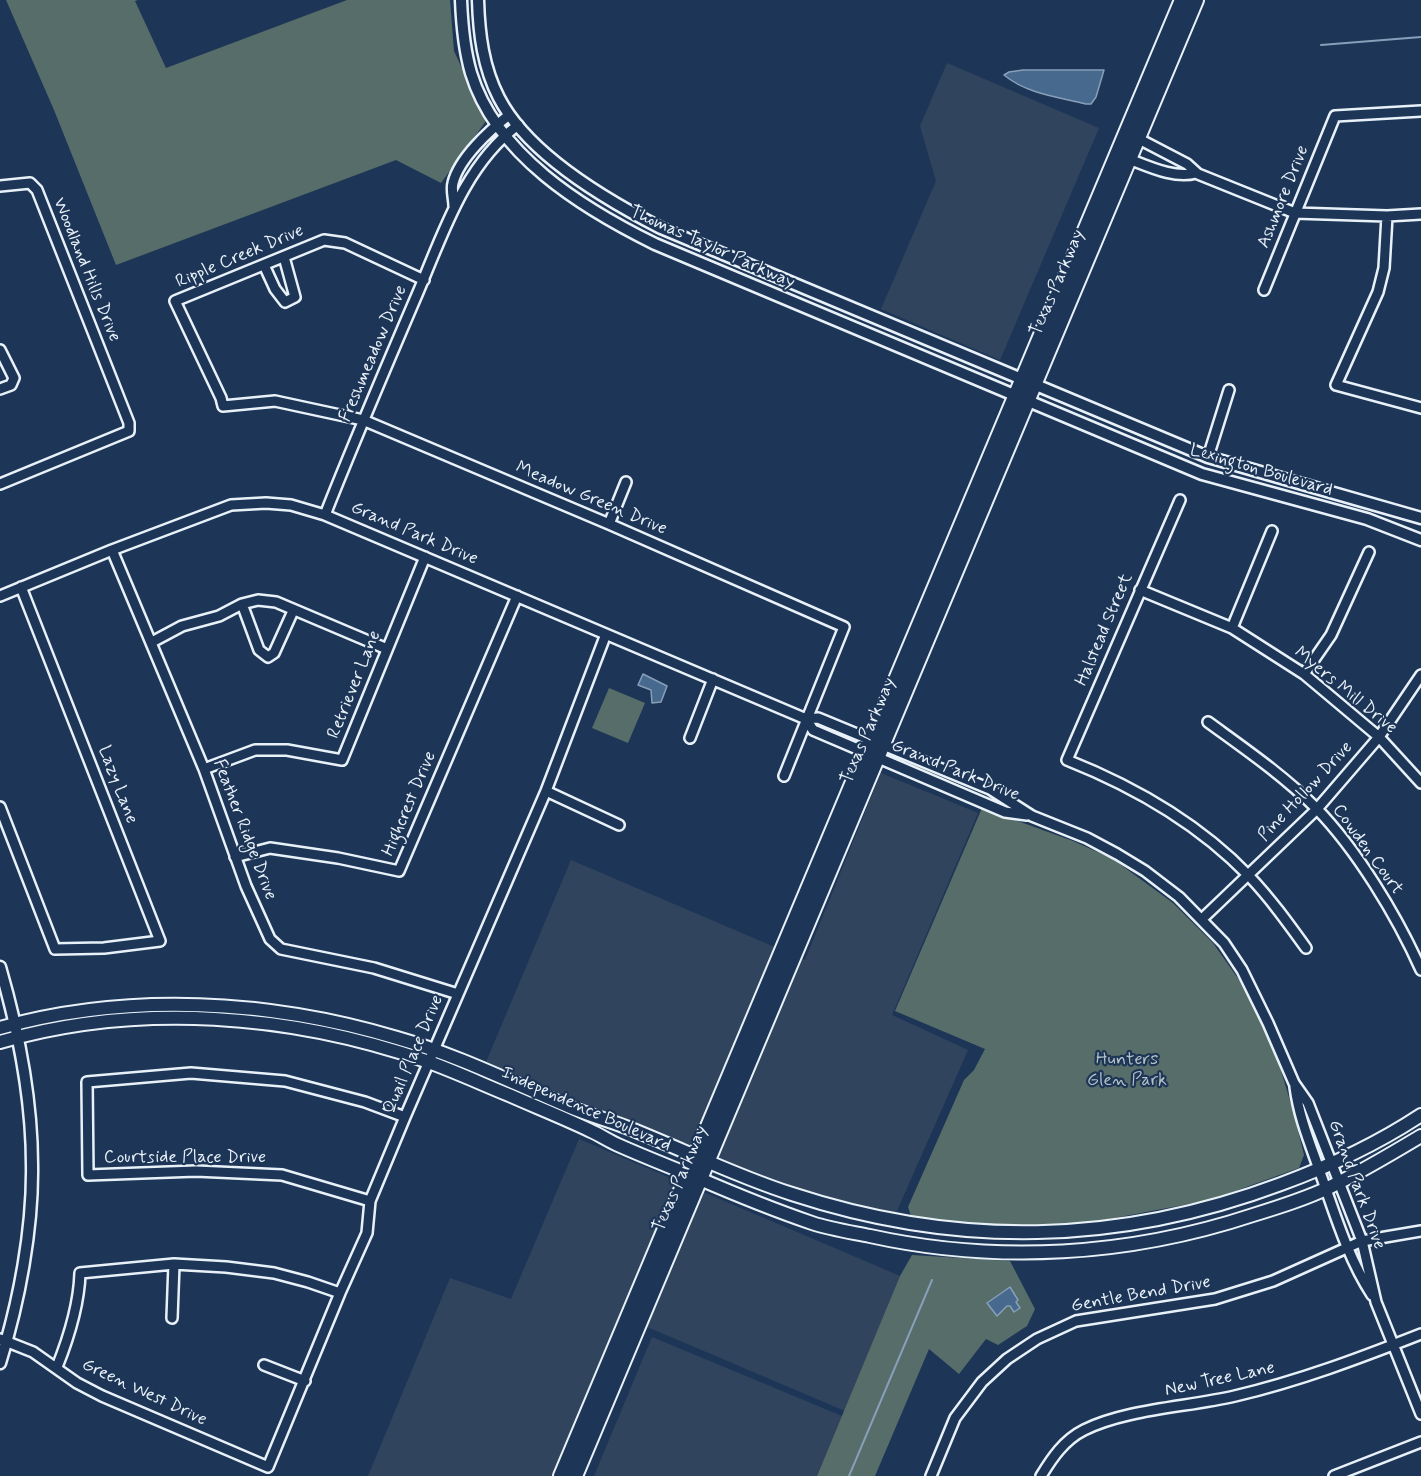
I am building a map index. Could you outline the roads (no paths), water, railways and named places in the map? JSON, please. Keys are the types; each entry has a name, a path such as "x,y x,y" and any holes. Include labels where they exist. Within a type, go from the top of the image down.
{"main road":[{"name":"Texas Parkway","path":"575,1476 776,965 816,872 874,749 1022,397 1130,159 1133,136 1182,0"},
{"name":"Texas Parkway","path":"1029,382 1133,136 1196,0"},
{"name":"Texas Parkway","path":"702,1158 778,995 819,898 874,749"},
{"path":"816,872 819,879 815,890 819,898"},
{"path":"776,965 778,976 774,985 778,995"},
{"name":"Independence Boulevard","path":"0,1028 82,1012 156,1012 245,1008 298,1021 356,1026 574,1109 623,1125 753,1180 795,1195 896,1222 1004,1233 1074,1231 1137,1224 1197,1212 1244,1198 1333,1164 1421,1115"},
{"name":"Independence Boulevard","path":"0,1042 156,1012"},
{"name":"Independence Boulevard","path":"432,1056 615,1143 758,1204 815,1224 890,1241 940,1248 1018,1253 1088,1250 1140,1244 1214,1228 1326,1189 1373,1165 1421,1136"},
{"path":"574,1109 574,1123"},
{"name":"Texas Parkway","path":"561,1476 609,1361 694,1177"},
{"path":"890,1241 896,1222"},
{"path":"1137,1224 1140,1244"},
{"path":"609,1361 613,1368 608,1379 611,1389"}],"street":[{"name":"Thomas Taylor Parkway","path":"460,0 465,51 471,75 484,105 505,136 555,182 589,207 634,234 1022,397"},
{"name":"Thomas Taylor Parkway","path":"478,0 483,51 489,75 509,114 566,169 591,188 661,228 1029,382"},
{"name":"Ashmore Drive","path":"1264,290 1335,116 1421,111"},
{"name":"Freshmeadow Drive","path":"454,206 453,184 462,164 509,114"},
{"name":"Freshmeadow Drive","path":"325,514 454,206 487,155 518,125"},
{"path":"1133,136 1187,164 1196,173 1295,213 1387,216 1421,214"},
{"path":"1130,159 1184,176 1196,173"},
{"name":"Woodland Hills Drive","path":"0,186 30,183 37,190 129,423 129,430 0,484"},
{"path":"1387,216 1384,268 1378,292 1336,385 1421,408"},
{"name":"Ripple Creek Drive","path":"223,406 175,301 324,240 345,243 424,280"},
{"path":"264,265 275,289 285,302 295,297 284,257"},
{"path":"896,345 903,330"},
{"path":"0,350 14,378 11,385 0,389"},
{"name":"Lexington Boulevard","path":"1029,382 1208,457 1421,518"},
{"path":"1208,457 1229,390"},
{"name":"Lexington Boulevard","path":"1022,397 1202,474 1367,519 1421,540"},
{"name":"Meadow Green Drive","path":"223,406 276,401 363,420 844,627 806,719"},
{"path":"1174,463 1181,446"},
{"path":"609,524 626,482"},
{"path":"1332,510 1336,494"},
{"name":"Halstead Street","path":"1180,500 1067,760 1107,776 1155,801 1192,826 1248,876"},
{"name":"Grand Park Drive","path":"0,596 231,505 266,503 291,505 325,514 806,719 813,730 990,789 1032,816 1087,838 1145,871 1179,897 1224,943 1242,970 1294,1083 1308,1103 1333,1164 1362,1241 1376,1302"},
{"path":"1232,628 1272,531"},
{"name":"Feather Ridge Drive","path":"112,550 204,769 235,857 270,939 281,949 374,968 458,994"},
{"path":"1304,674 1331,635 1369,552"},
{"name":"Retriever Lane","path":"204,769 255,750 287,750 342,760 425,557"},
{"name":"Lazy Lane","path":"0,807 55,949 104,948 160,941 21,587"},
{"name":"Myers Mill Drive","path":"1140,590 1232,628 1304,674 1379,737 1421,783"},
{"name":"Highcrest Drive","path":"235,857 270,848 338,858 399,871 517,596"},
{"path":"152,642 182,626 219,616 242,604 258,600 276,603 387,649"},
{"path":"242,604 259,650 268,657 274,653 293,611"},
{"name":"Quail Place Drive","path":"246,1457 268,1467 367,1233 370,1201 546,791 606,634"},
{"name":"Pine Hollow Drive","path":"1202,919 1317,809 1379,737 1421,675"},
{"path":"690,738 713,679"},
{"path":"784,776 806,719"},
{"name":"Cowden Court","path":"1208,722 1279,774 1317,809 1350,850 1391,911 1421,970"},
{"name":"Grand Park Drive","path":"874,749 1005,812 1032,816"},
{"path":"546,791 619,825"},
{"path":"1248,876 1306,948"},
{"path":"0,967 17,1037 29,1113 32,1166 27,1244 3,1340 0,1363"},
{"name":"Courtside Place Drive","path":"370,1201 282,1175 195,1171 88,1175 87,1082 191,1073 285,1081 364,1102 405,1117"},
{"name":"Grand Park Drive","path":"1294,1083 1297,1103 1346,1247 1359,1275 1376,1302 1421,1414"},
{"name":"Gentle Bend Drive","path":"930,1476 955,1418 982,1382 1007,1359 1037,1339 1076,1321 1215,1299 1273,1281 1362,1241 1421,1231"},
{"path":"57,1367 67,1342 75,1311 80,1288 80,1273 174,1264 226,1267 274,1273 340,1293"},
{"path":"172,1318 174,1264"},
{"name":"New Tree Lane","path":"1041,1476 1059,1449 1083,1430 1120,1418 1234,1396 1303,1378 1421,1334"},
{"name":"Green West Drive","path":"3,1340 33,1352 77,1383 102,1396 246,1457"},
{"path":"264,1365 305,1381"},
{"path":"1334,1476 1421,1442"}],"waterway":[{"path":"1321,45 1421,37"},
{"path":"849,1476 932,1280"}],"park label":[{"name":"Hunters Glen Park","path":"1127,1070"}]}
